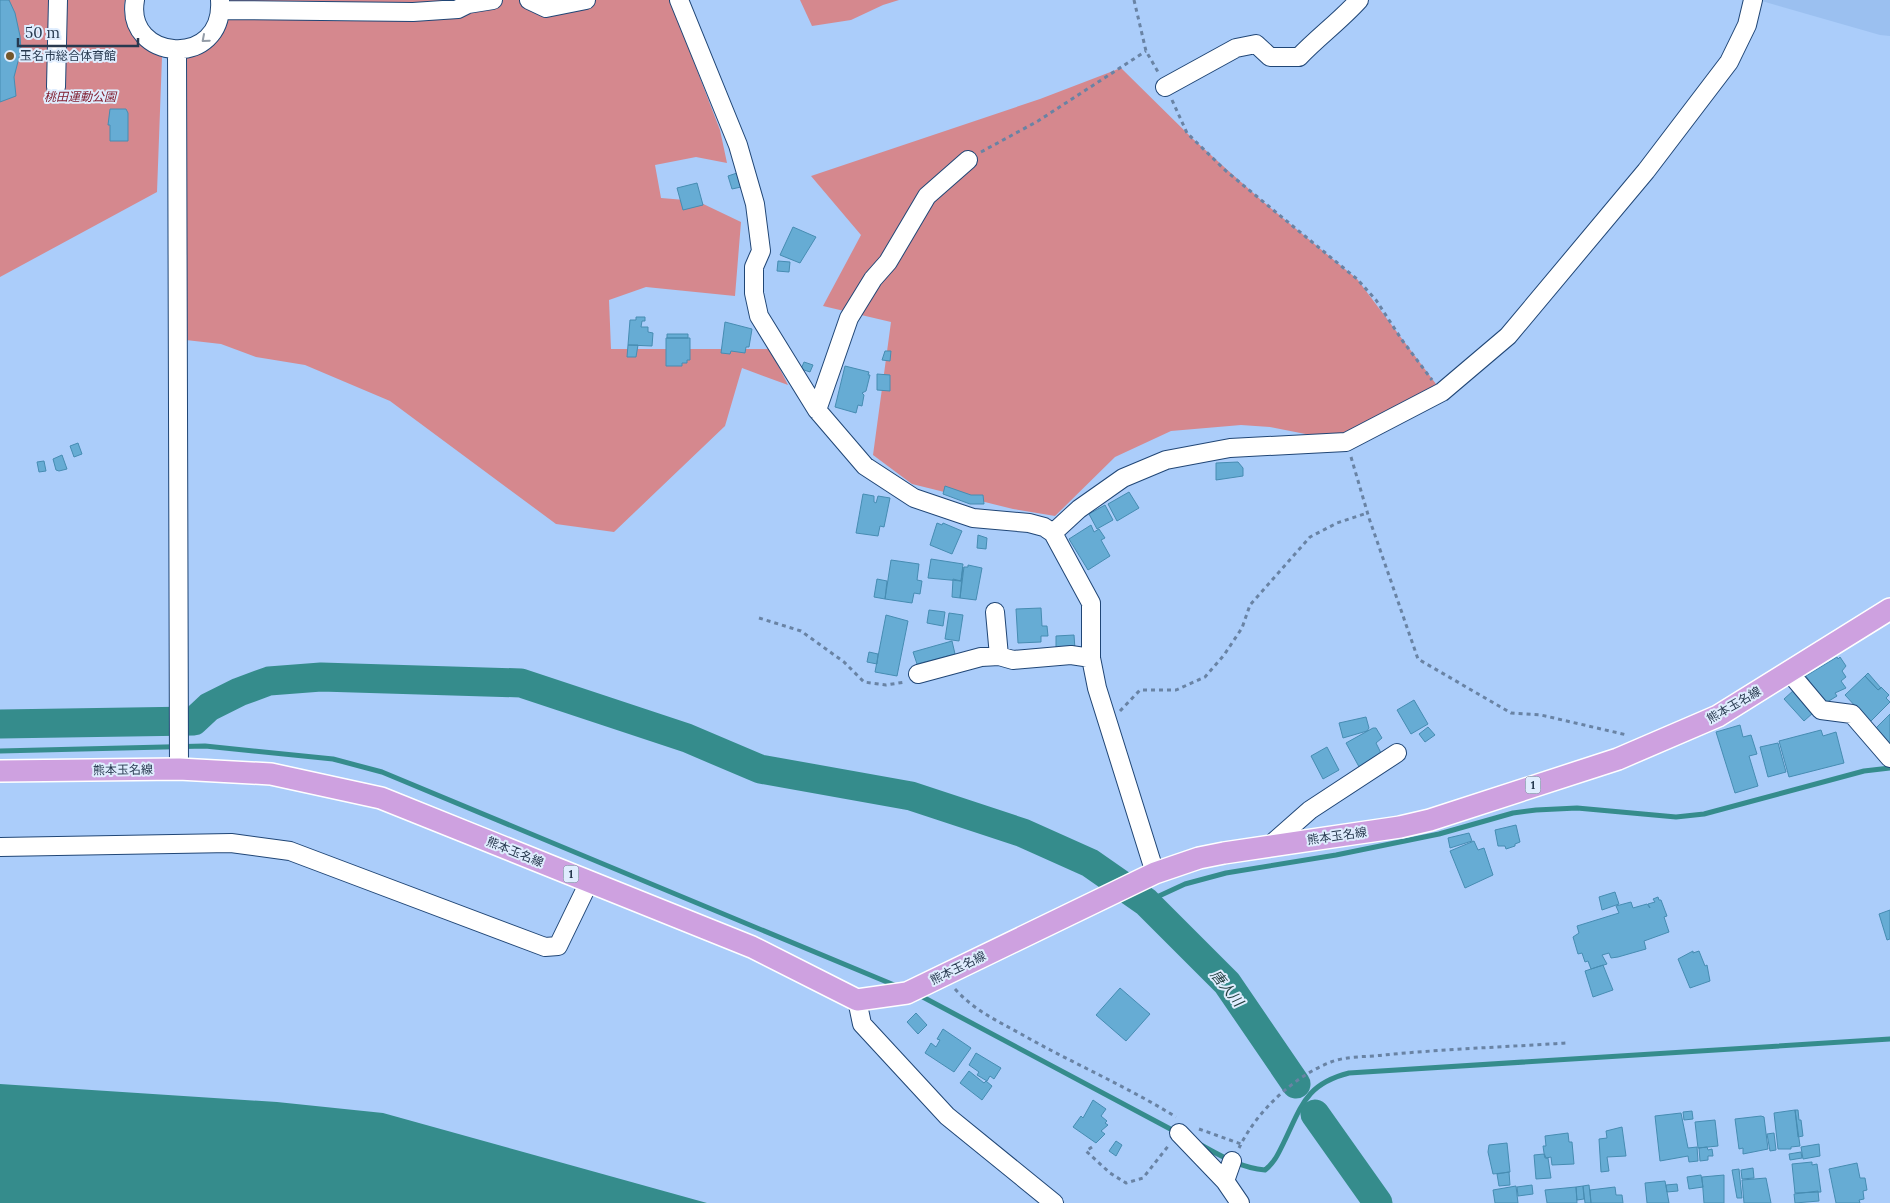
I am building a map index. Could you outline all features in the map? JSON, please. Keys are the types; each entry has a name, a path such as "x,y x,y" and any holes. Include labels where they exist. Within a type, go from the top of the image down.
{"main road":[{"name":"熊本玉名線","path":"0,771 178,754 381,798 752,947 857,1000 907,993 1150,876 1199,858 1400,827 1430,820 1618,759 1718,716 1890,609"}],"street":[{"path":"56,87 58,0"},
{"path":"135,0 135,19 141,32 151,42 163,48 177,50 193,47 206,39 214,31 220,5 413,12 458,8 469,2 493,0"},
{"path":"528,0 546,8 586,0"},
{"path":"678,0 738,145 755,204 762,251 754,267 754,292 758,316 817,410 865,466 914,498 973,518 1029,523 1044,527 1053,532 1091,603 1091,658 1097,688 1109,725 1150,876"},
{"path":"1165,87 1236,48 1256,44 1270,57 1299,57 1322,33 1340,21 1359,0"},
{"path":"1053,532 1079,509 1123,478 1166,460 1230,448 1346,442 1442,392 1508,336 1646,171 1728,62 1747,25 1753,0"},
{"path":"177,50 178,754"},
{"path":"817,410 849,318 873,279 888,262 927,196 968,160"},
{"path":"995,612 999,656"},
{"path":"918,674 981,657 999,656 1013,660 1071,655 1091,658"},
{"path":"1789,672 1821,710 1852,714 1890,758"},
{"path":"1268,846 1310,810 1397,753"},
{"path":"0,847 231,844 290,851 545,947 558,946 589,882"},
{"path":"857,1000 862,1024 946,1116 1054,1203"},
{"path":"1184,1129 1240,1203"},
{"path":"1225,1182 1232,1161"}],"path":[{"path":"1134,0 1146,51 1187,133 1226,171 1357,279 1376,300 1402,340 1442,392"},
{"path":"968,160 1038,122 1146,51"},
{"path":"1346,442 1367,513 1418,659 1511,713 1541,715 1657,742"},
{"path":"1109,725 1140,690 1176,690 1205,677 1224,655 1242,628 1250,605 1310,537 1337,524 1367,513"},
{"path":"759,618 801,631 844,662 864,682 886,685 907,682 918,674"},
{"path":"943,976 970,1006 1051,1051 1138,1094 1184,1129 1241,1144"},
{"path":"1232,1161 1245,1135 1283,1092 1311,1071 1333,1061 1566,1043"},
{"path":"1092,1146 1086,1151 1110,1173 1126,1183 1144,1178 1184,1129"}],"shaded area":[{"path":"1758,0 1890,0 1890,36 1880,35"},
{"path":"0,1084 277,1102 383,1113 707,1203 0,1203"}],"green space":[{"name":"桃田運動公園","path":"0,0 125,0 126,18 133,35 146,48 162,57 157,192 0,277"},
{"path":"230,0 670,0 720,130 727,163 696,157 655,165 661,198 697,201 741,222 735,296 646,287 609,300 611,349 770,349 788,385 742,368 725,426 614,532 556,524 390,401 305,365 256,357 221,344 177,339 177,58 230,5"},
{"path":"800,0 899,0 883,5 851,20 812,26"},
{"path":"1121,68 1193,139 1261,200 1357,279 1442,392 1346,442 1270,427 1241,425 1171,431 1115,457 1055,516 1013,509 912,484 873,455 891,322 823,306 861,235 811,176 1040,99"}],"building":[{"name":"玉名市総合体育館","path":"0,0 9,0 15,13 21,50 14,77 16,96 0,102"},
{"path":"110,109 126,109 128,113 128,141 110,141 110,125 108,125"},
{"path":"737,173 741,187 732,189 728,176"},
{"path":"697,183 703,205 683,210 677,188"},
{"path":"793,227 816,237 800,263 780,255"},
{"path":"778,261 790,262 789,272 777,271"},
{"path":"636,317 645,317 641,327 648,327 648,332 653,333 652,346 628,345 630,320 636,320"},
{"path":"725,322 752,329 749,347 746,347 745,353 731,351 730,354 721,353"},
{"path":"667,334 688,334 688,338 667,338"},
{"path":"666,338 690,338 690,360 687,360 687,363 682,363 682,366 666,366"},
{"path":"628,345 638,345 636,357 627,357"},
{"path":"885,351 891,351 890,361 882,360"},
{"path":"804,362 813,365 810,372 801,369"},
{"path":"845,366 869,372 868,375 870,375 866,391 862,393 864,395 862,406 858,405 856,413 835,407"},
{"path":"877,374 890,375 890,391 877,390"},
{"path":"78,443 82,454 74,457 70,446"},
{"path":"62,455 67,469 59,471 56,470 53,459"},
{"path":"44,461 46,471 39,472 37,462"},
{"path":"1238,462 1243,468 1243,476 1216,480 1216,463"},
{"path":"945,486 971,495 983,495 984,504 970,504 943,494"},
{"path":"1129,492 1139,508 1117,521 1108,504"},
{"path":"863,494 874,496 874,502 876,503 878,496 890,498 884,527 880,526 878,536 856,533"},
{"path":"1105,505 1113,520 1097,529 1089,514"},
{"path":"937,523 942,525 943,523 962,531 952,554 930,545"},
{"path":"1091,525 1094,532 1099,529 1105,538 1101,540 1110,556 1088,570 1069,539"},
{"path":"978,535 987,538 986,549 977,548"},
{"path":"931,559 963,564 961,581 928,578"},
{"path":"891,560 919,564 917,580 922,581 920,594 914,593 912,603 885,599"},
{"path":"968,565 982,568 976,600 960,598 964,567 968,567"},
{"path":"963,567 960,598 952,597 953,579 961,581"},
{"path":"877,579 887,581 885,599 874,597"},
{"path":"1041,608 1042,626 1047,626 1048,636 1041,636 1041,642 1018,643 1016,609"},
{"path":"929,610 945,612 943,626 927,623"},
{"path":"949,613 963,615 959,641 945,639"},
{"path":"886,615 908,621 897,676 875,672"},
{"path":"1074,635 1075,649 1056,650 1056,636"},
{"path":"952,641 955,654 917,664 913,652"},
{"path":"869,652 878,654 877,664 867,662"},
{"path":"1837,657 1838,659 1840,657 1846,666 1842,671 1846,677 1841,681 1846,688 1835,693 1837,696 1824,704 1806,676"},
{"path":"1868,673 1881,688 1878,690 1865,676"},
{"path":"1865,676 1878,690 1881,687 1889,695 1886,698 1890,702 1870,722 1845,695"},
{"path":"1794,690 1814,712 1804,721 1784,699"},
{"path":"1414,700 1428,724 1411,734 1397,710"},
{"path":"1890,714 1890,750 1876,728"},
{"path":"1366,717 1369,728 1367,731 1343,738 1339,723"},
{"path":"1740,725 1743,737 1751,735 1757,754 1749,756 1758,786 1735,793 1716,732"},
{"path":"1428,727 1435,735 1425,742 1419,734"},
{"path":"1376,728 1382,738 1376,743 1384,759 1363,774 1346,743"},
{"path":"1821,730 1823,736 1836,732 1844,763 1789,777 1779,741"},
{"path":"1778,743 1786,772 1768,777 1760,747"},
{"path":"1327,747 1339,770 1323,779 1311,756"},
{"path":"1516,825 1520,842 1506,849 1505,846 1498,846 1495,830"},
{"path":"1469,833 1472,841 1450,848 1448,838"},
{"path":"1474,841 1478,850 1484,848 1493,875 1465,888 1450,851"},
{"path":"1615,892 1619,904 1602,910 1599,897"},
{"path":"1658,897 1667,916 1664,917 1669,932 1644,941 1646,949 1611,958 1609,953 1602,955 1607,964 1591,969 1588,961 1585,962 1582,953 1578,954 1573,937 1579,933 1577,926 1619,913 1616,906 1631,902 1633,908 1647,904 1650,908 1648,904 1655,902 1653,899"},
{"path":"1890,910 1890,939 1887,940 1879,914"},
{"path":"1693,951 1693,953 1699,951 1705,966 1707,965 1710,981 1690,988 1678,959"},
{"path":"1603,965 1613,990 1593,997 1585,971"},
{"path":"1120,988 1150,1014 1126,1041 1096,1015"},
{"path":"916,1013 927,1025 918,1034 907,1022"},
{"path":"943,1029 971,1048 954,1072 925,1053 931,1043 936,1047 940,1040 937,1039"},
{"path":"976,1053 1001,1068 994,1079 990,1076 987,1081 977,1075 979,1072 969,1065"},
{"path":"969,1071 984,1083 986,1081 992,1086 982,1100 960,1083"},
{"path":"1093,1100 1106,1109 1101,1116 1107,1121 1105,1123 1108,1125 1101,1131 1105,1134 1096,1143 1073,1127 1081,1116 1083,1118"},
{"path":"1795,1110 1798,1110 1803,1136 1798,1137"},
{"path":"1795,1110 1800,1146 1791,1147 1791,1149 1778,1149 1774,1113"},
{"path":"1692,1111 1693,1119 1684,1120 1683,1112"},
{"path":"1681,1113 1688,1148 1697,1147 1698,1161 1689,1162 1688,1156 1660,1161 1655,1116"},
{"path":"1764,1117 1768,1149 1743,1154 1743,1148 1739,1149 1735,1119"},
{"path":"1715,1120 1718,1146 1698,1148 1695,1122"},
{"path":"1622,1127 1626,1156 1607,1157 1609,1171 1601,1172 1599,1139 1607,1138 1606,1131"},
{"path":"1568,1133 1569,1142 1572,1142 1574,1164 1552,1165 1551,1157 1546,1158 1544,1153 1543,1146 1546,1146 1545,1136"},
{"path":"1774,1133 1776,1150 1770,1151 1767,1134"},
{"path":"1116,1141 1122,1145 1116,1156 1109,1151"},
{"path":"1507,1143 1510,1172 1493,1174 1488,1152 1489,1145"},
{"path":"1819,1144 1820,1156 1803,1159 1801,1147"},
{"path":"1707,1147 1708,1150 1712,1149 1713,1156 1708,1156 1708,1160 1700,1161 1699,1148"},
{"path":"1801,1152 1802,1158 1790,1160 1789,1154"},
{"path":"1544,1154 1545,1158 1548,1158 1551,1178 1536,1179 1534,1155"},
{"path":"1812,1162 1812,1165 1817,1164 1821,1192 1795,1193 1792,1164"},
{"path":"1857,1163 1860,1178 1865,1178 1867,1190 1863,1191 1864,1199 1859,1200 1860,1203 1836,1203 1829,1169"},
{"path":"1753,1168 1754,1178 1742,1179 1741,1170"},
{"path":"1739,1169 1742,1198 1737,1198 1732,1170"},
{"path":"1509,1172 1510,1185 1499,1186 1497,1174"},
{"path":"1701,1175 1703,1187 1689,1189 1687,1177"},
{"path":"1724,1175 1724,1203 1704,1203 1702,1177"},
{"path":"1766,1178 1771,1203 1744,1203 1742,1180"},
{"path":"1665,1181 1669,1203 1647,1203 1645,1183"},
{"path":"1677,1184 1678,1191 1667,1192 1666,1185"},
{"path":"1532,1185 1533,1194 1518,1196 1517,1187"},
{"path":"1589,1185 1591,1203 1585,1203 1583,1186"},
{"path":"1516,1186 1518,1203 1495,1203 1493,1190"},
{"path":"1583,1186 1584,1199 1577,1200 1576,1187"},
{"path":"1576,1187 1577,1203 1547,1203 1545,1190"},
{"path":"1615,1187 1616,1195 1622,1195 1623,1203 1591,1203 1590,1190"},
{"path":"1818,1191 1819,1201 1795,1203 1794,1194"}],"waterway":[{"path":"0,724 194,721 209,707 239,692 269,681 321,677 521,683 687,738 760,769 911,796 1023,833 1090,863 1146,902 1227,983 1296,1084"},
{"path":"0,751 205,746 333,759 382,772 899,987"},
{"path":"1146,902 1185,884 1226,873 1336,855 1439,834 1513,813 1577,808 1676,817 1704,814 1864,771 1890,768"},
{"path":"919,995 1176,1132"},
{"path":"1201,1145 1239,1164 1265,1170 1276,1158 1307,1098 1323,1083 1349,1073 1890,1039"},
{"name":"唐人川","path":"1315,1114 1378,1203"}],"place":[{"name":"玉名市総合体育館","path":"10,56"}]}
